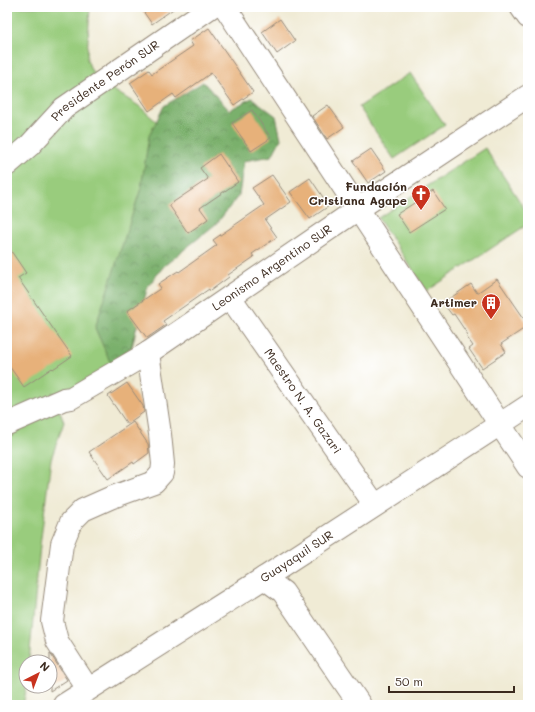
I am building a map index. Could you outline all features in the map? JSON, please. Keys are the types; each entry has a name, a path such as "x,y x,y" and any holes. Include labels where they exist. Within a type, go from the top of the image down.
{"street":[{"name":"Presidente Perón SUR","path":"7,165 29,146 64,108 211,7"},
{"path":"225,7 528,467"},
{"path":"522,7 528,17"},
{"name":"Leonismo Argentino SUR","path":"7,424 64,399 71,398 148,353 358,209 528,96"},
{"name":"Maestro N. A. Gazari","path":"230,297 375,505"},
{"path":"85,697 56,641 52,621 62,544 71,522 83,510 110,498 154,482 162,473 163,464 160,434 148,353"},
{"name":"Guayaquil SUR","path":"64,705 85,697 375,505 528,406"},
{"path":"264,578 283,592 360,705"}],"green space":[{"path":"7,7 90,7 87,59 91,70 115,91 139,106 169,133 173,170 128,365 64,399 52,392 64,422 51,459 40,546 30,654 18,654 18,694 25,694 23,705 7,705"},
{"path":"410,73 445,125 394,159 359,107"},
{"path":"203,82 229,110 252,98 276,116 281,139 272,156 244,161 239,195 217,223 164,266 148,286 131,347 111,364 95,328 141,188 149,136 164,106"},
{"path":"485,148 528,214 528,224 427,291 378,218"}],"building":[{"path":"140,7 176,7 152,24"},
{"path":"280,19 295,41 277,54 262,32"},
{"path":"209,28 253,92 234,105 211,73 176,98 173,94 149,111 130,83 149,70 152,74 193,46 190,41"},
{"path":"328,105 344,127 327,139 312,116"},
{"path":"252,110 271,138 251,151 232,123"},
{"path":"371,149 386,171 368,183 353,161"},
{"path":"219,154 238,182 200,208 208,219 188,233 169,205 208,179 200,168"},
{"path":"272,175 291,202 265,220 277,237 252,254 254,257 228,275 229,277 210,291 209,289 163,321 166,325 147,338 127,311 161,288 158,284 178,271 179,272 217,245 213,240 264,205 252,188"},
{"path":"310,178 329,206 310,219 290,192"},
{"name":"Fundación Cristiana Agape","path":"433,191 445,209 409,232 397,214"},
{"path":"7,245 26,273 18,278 72,356 24,387 7,363"},
{"name":"Artimer","path":"497,279 528,326 501,344 506,352 482,368 469,349 473,346 466,336 468,335 454,314 452,315 443,303 471,284 477,293"},
{"path":"127,383 143,406 144,412 127,424 108,396"},
{"path":"133,422 148,444 149,453 134,464 133,462 108,479 89,452"},
{"path":"58,666 67,680 58,686"}],"place":[{"name":"Fundación Cristiana Agape","path":"421,211"},
{"name":"Artimer","path":"491,320"}]}
